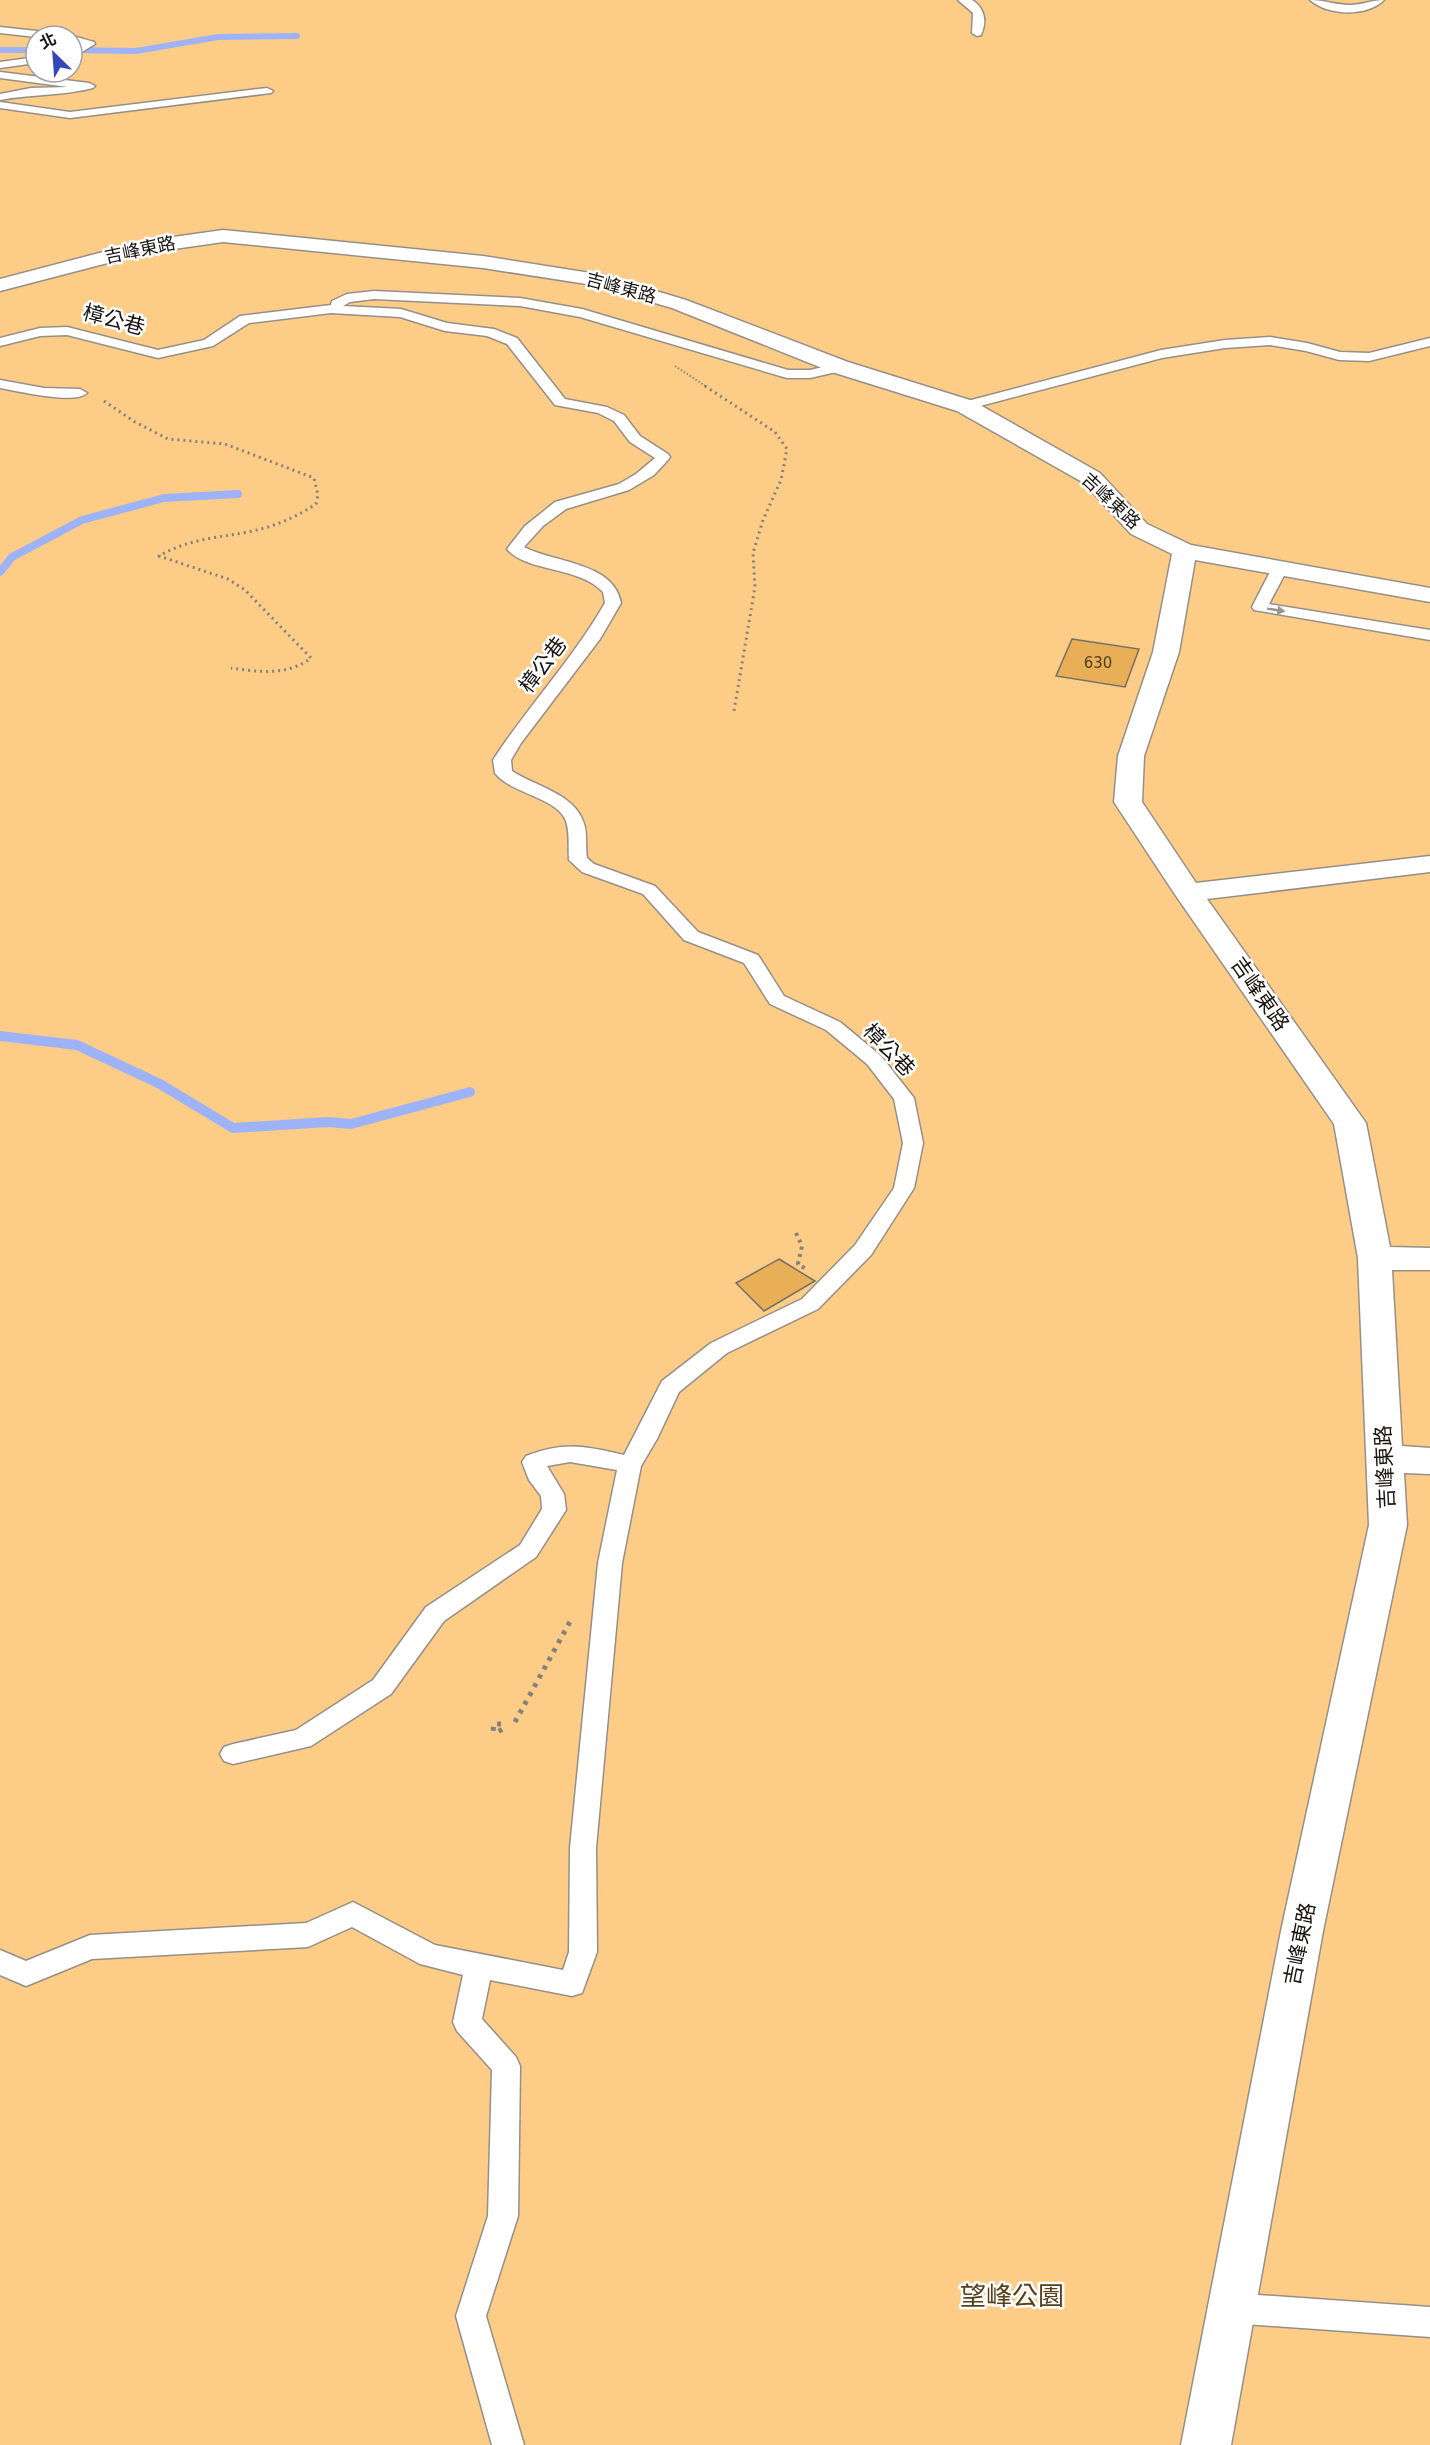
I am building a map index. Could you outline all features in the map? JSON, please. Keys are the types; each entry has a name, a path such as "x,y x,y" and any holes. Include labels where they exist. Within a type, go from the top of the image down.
{"street":[{"name":"吉峰東路","path":"0,285 168,243 223,236 483,262 596,279 679,303 840,367 965,406 1092,478 1139,529 1185,551 1279,570 1430,595"},
{"name":"吉峰東路","path":"1185,551 1166,652 1131,756 1128,802 1188,893 1350,1123 1375,1258 1388,1525 1302,1930 1206,2445"},
{"path":"1188,893 1430,864"},
{"path":"1375,1258 1430,1259"},
{"path":"1384,1458 1430,1461"}],"lane":[{"path":"963,0 972,3 978,9 981,22 977,33"},
{"path":"1315,0 1334,8 1347,9 1366,6 1379,0"},
{"path":"0,30 24,33"},
{"path":"0,65 24,62"},
{"path":"0,75 89,86 64,91 31,90 0,97"},
{"path":"0,105 70,115 267,91"},
{"path":"331,309 347,298 374,295 520,302 582,313 787,374 810,374 840,367"},
{"name":"樟公巷","path":"0,342 40,332 67,331 158,354 208,343 245,319 331,309 401,313 445,327 489,332 512,341 560,402 602,410 620,418 635,439 663,457 657,465 636,481 608,493 567,503 522,537 515,549 528,557 597,578 610,590 613,603 594,636 514,741 502,760 504,773 515,783 566,807 575,821 578,860 588,868 650,890 691,936 751,959 777,1000 833,1026 874,1060 904,1098 913,1143 904,1188 862,1250 810,1304 719,1348 670,1387 646,1439 630,1465"},
{"path":"965,406 1161,354 1225,344 1270,342 1307,347 1339,356 1369,357 1401,351 1430,342"},
{"path":"0,384 44,392 80,393"},
{"path":"1279,570 1260,607 1430,634"},
{"path":"0,1962 26,1974 90,1947 308,1935 353,1914 430,1956 572,1984 583,1952 583,1848 610,1563 630,1465 574,1452 548,1455 534,1462 542,1480 552,1494 554,1510 528,1551 435,1614 382,1687 302,1739 232,1754"},
{"path":"479,1966 467,2022 506,2066 503,2216 471,2316 508,2445"},
{"path":"1231,2307 1430,2322"}],"path":[{"path":"668,362 775,432 787,449 781,480 763,520 753,553 755,587 734,711"},
{"path":"80,393 102,400 135,422 168,439 225,444 314,478 318,495 316,504 297,517 260,530 200,537 176,545 159,556 228,579 244,590 311,658 305,664 270,672 231,668"},
{"path":"796,1233 802,1246 798,1264 807,1270"},
{"path":"515,1722 562,1632 574,1615"}],"green space":[{"name":"望峰公園","path":"0,0 1430,0 1430,2445 0,2445"}],"building":[{"path":"1072,639 1139,649 1125,687 1056,676"},
{"path":"779,1259 815,1281 764,1311 736,1283"}],"waterway":[{"path":"84,50 136,51 218,37 297,36"},
{"path":"0,50 24,50"},
{"path":"0,572 12,557 82,520 164,498 238,494"},
{"path":"0,1036 77,1045 160,1084 233,1128 328,1122 351,1124 470,1092"}]}
